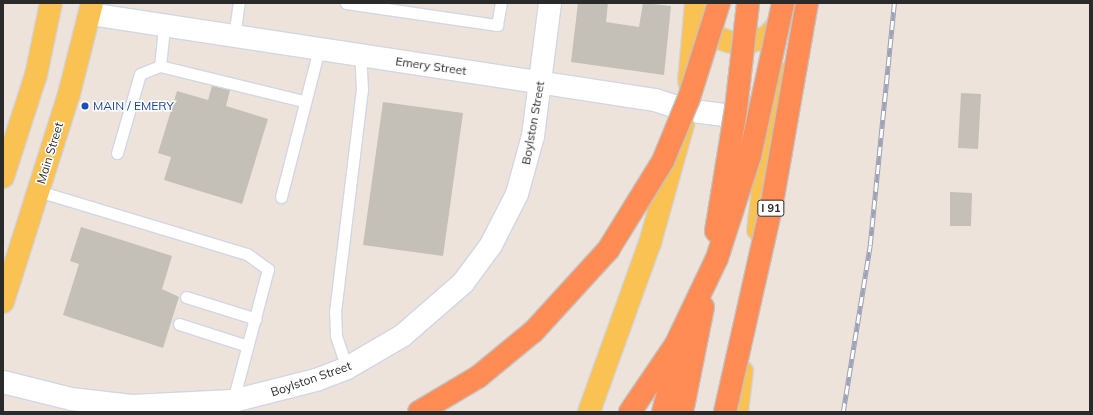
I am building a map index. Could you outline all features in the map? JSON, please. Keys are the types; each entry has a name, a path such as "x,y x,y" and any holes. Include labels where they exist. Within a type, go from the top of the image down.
{"highway":[{"path":"419,412 478,377 529,336 608,250 663,161 689,98 719,3"},
{"path":"682,412 724,180 748,3"},
{"name":"I 91","path":"725,412 772,203 807,3"},
{"path":"630,412 676,344 717,258 750,156 785,7"},
{"path":"664,412 724,180"}],"main road":[{"path":"3,177 36,75 51,3"},
{"path":"695,8 712,36 739,45 767,38 785,7"},
{"path":"738,412 770,121 785,7"},
{"name":"Main Street","path":"3,302 38,191 91,8"},
{"path":"589,412 665,197 686,110 695,8"}],"street":[{"name":"Boylston Street","path":"3,382 102,404 166,406 233,402 285,390 347,368 378,352 426,319 463,283 491,245 517,194 527,164 540,83 550,3"},
{"name":"Emery Street","path":"91,8 164,27 655,100 686,110 770,121"}],"lane":[{"path":"234,37 239,3"},
{"path":"346,3 497,25 501,3"},
{"path":"160,66 164,27"},
{"path":"281,197 304,101 319,50"},
{"path":"347,368 336,336 335,312 362,89 360,56"},
{"path":"117,153 140,74 160,66 304,101"},
{"path":"38,191 246,254 262,262 269,276 233,402"},
{"path":"186,297 256,319"},
{"path":"179,324 248,346"}],"building":[{"path":"578,3 608,3 606,22 639,27 643,3 671,6 664,75 571,62"},
{"path":"212,86 230,90 226,106 268,119 242,204 164,180 171,157 158,153 177,91 208,100"},
{"path":"961,93 981,94 978,149 958,148"},
{"path":"383,102 463,113 443,256 363,245"},
{"path":"950,192 972,193 971,226 950,226"},
{"path":"81,227 172,256 162,289 179,297 163,348 63,315 79,264 70,261"}],"railway":[{"path":"843,412 870,245 894,3"}],"place":[{"name":"MAIN / EMERY","path":"85,106"}]}
